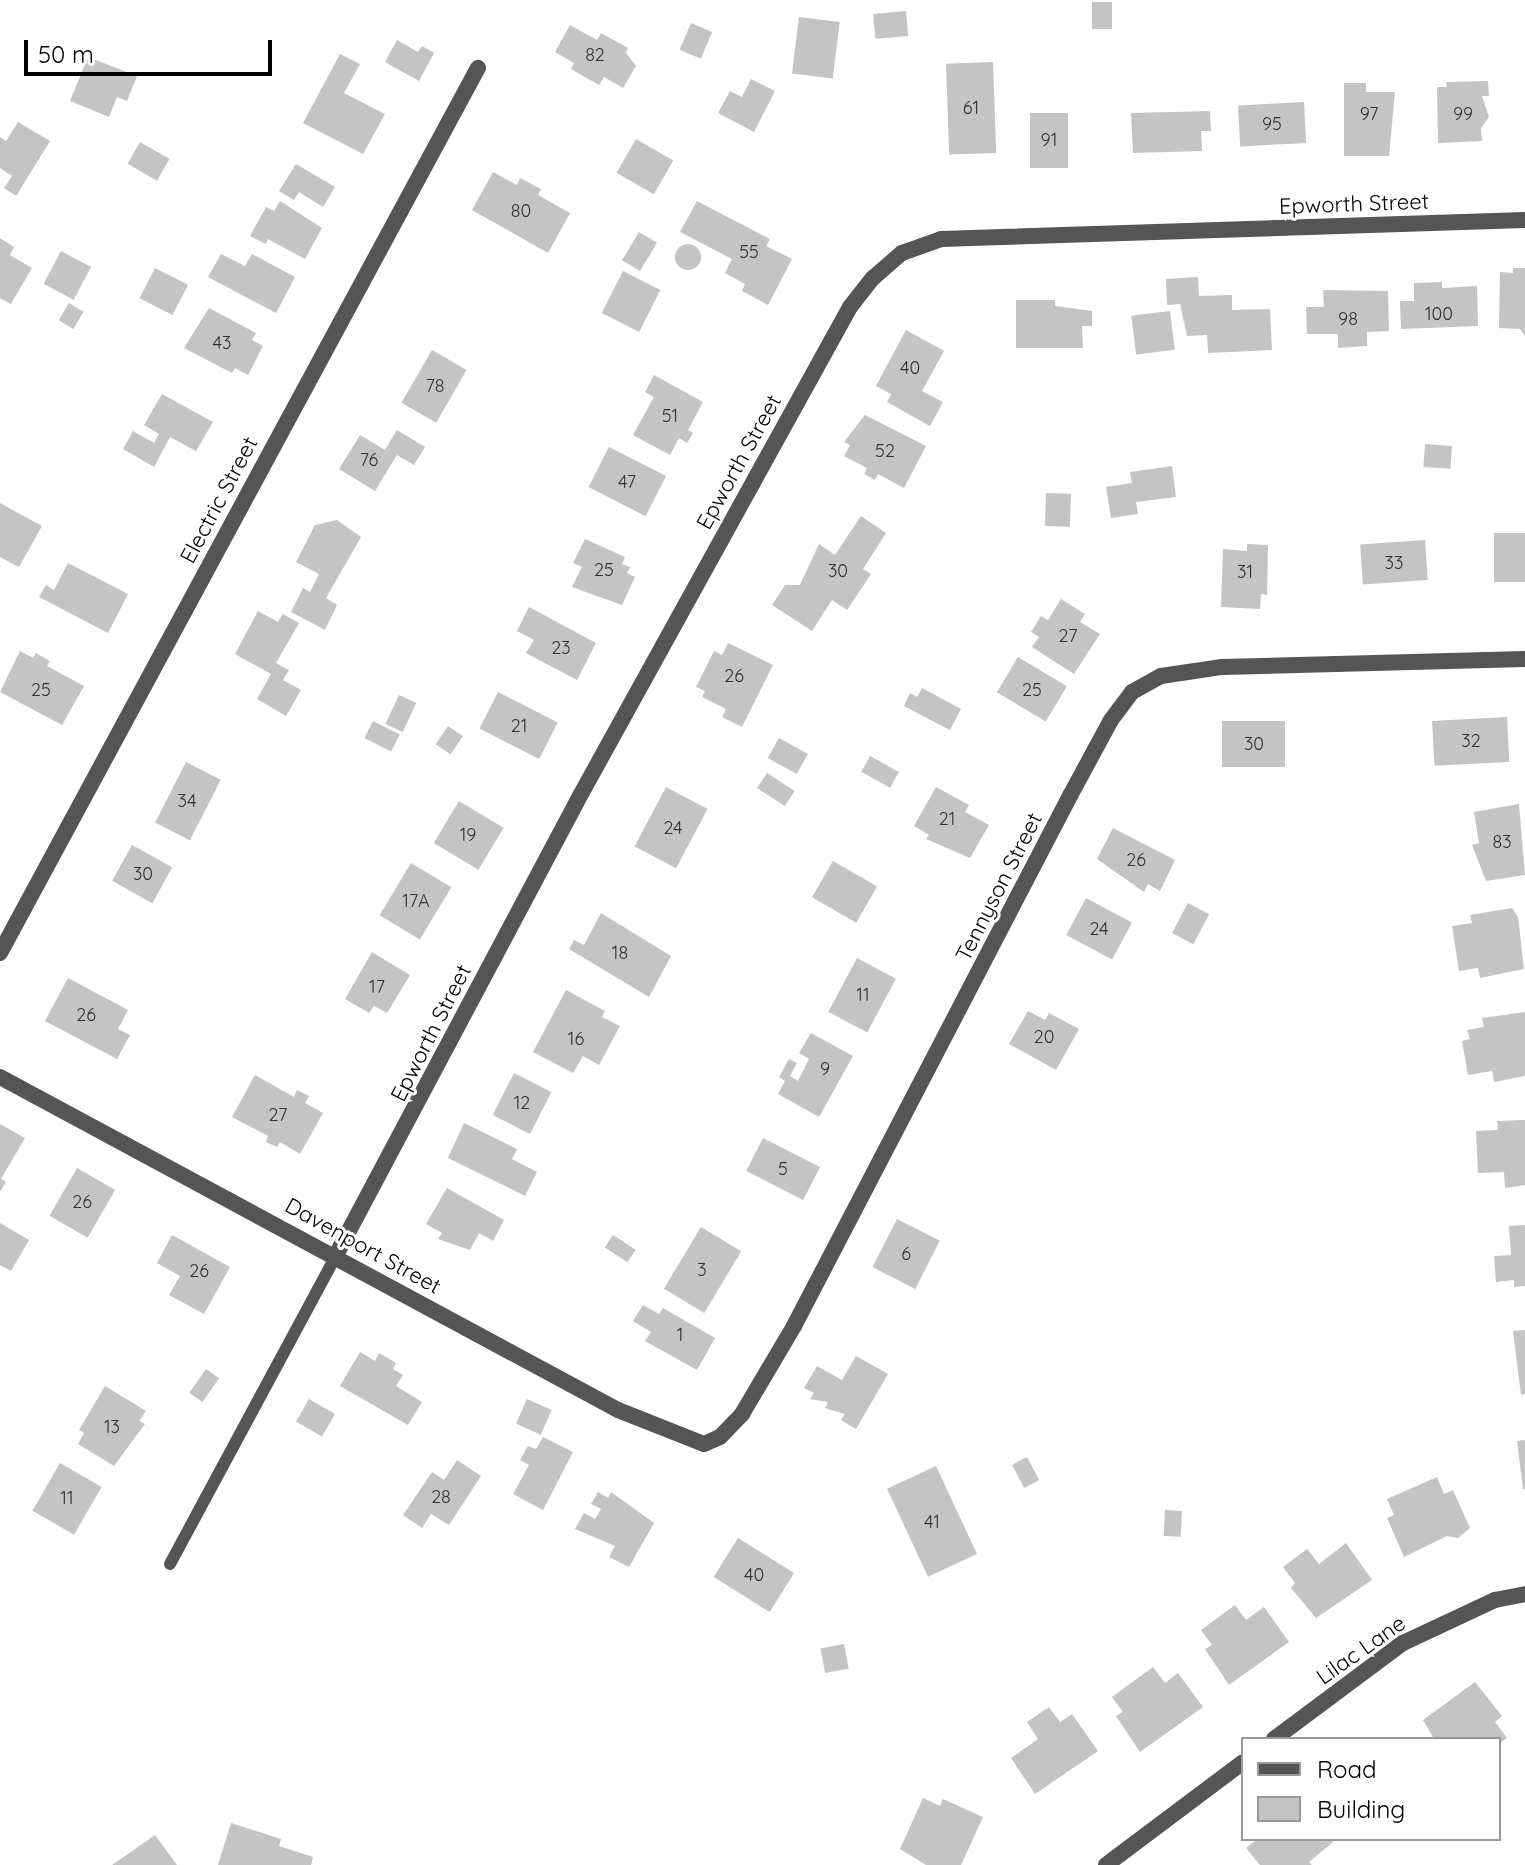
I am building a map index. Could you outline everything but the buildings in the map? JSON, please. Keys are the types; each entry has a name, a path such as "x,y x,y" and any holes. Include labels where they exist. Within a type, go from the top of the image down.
{"street":[{"name":"Electric Street","path":"0,953 478,68"},
{"name":"Epworth Street","path":"335,1257 588,780 850,307 873,278 902,253 954,238 1525,220"},
{"name":"Tennyson Street","path":"708,1442 742,1414 794,1326 1071,794 1111,720 1132,692 1161,676 1222,667 1525,659"},
{"name":"Davenport Street","path":"0,1077 618,1410 669,1435 708,1442"},
{"name":"Lilac Lane","path":"1277,1737 1403,1643 1495,1600 1525,1594"},
{"path":"1106,1865 1241,1764"}],"lane":[{"path":"170,1564 335,1257"}]}
